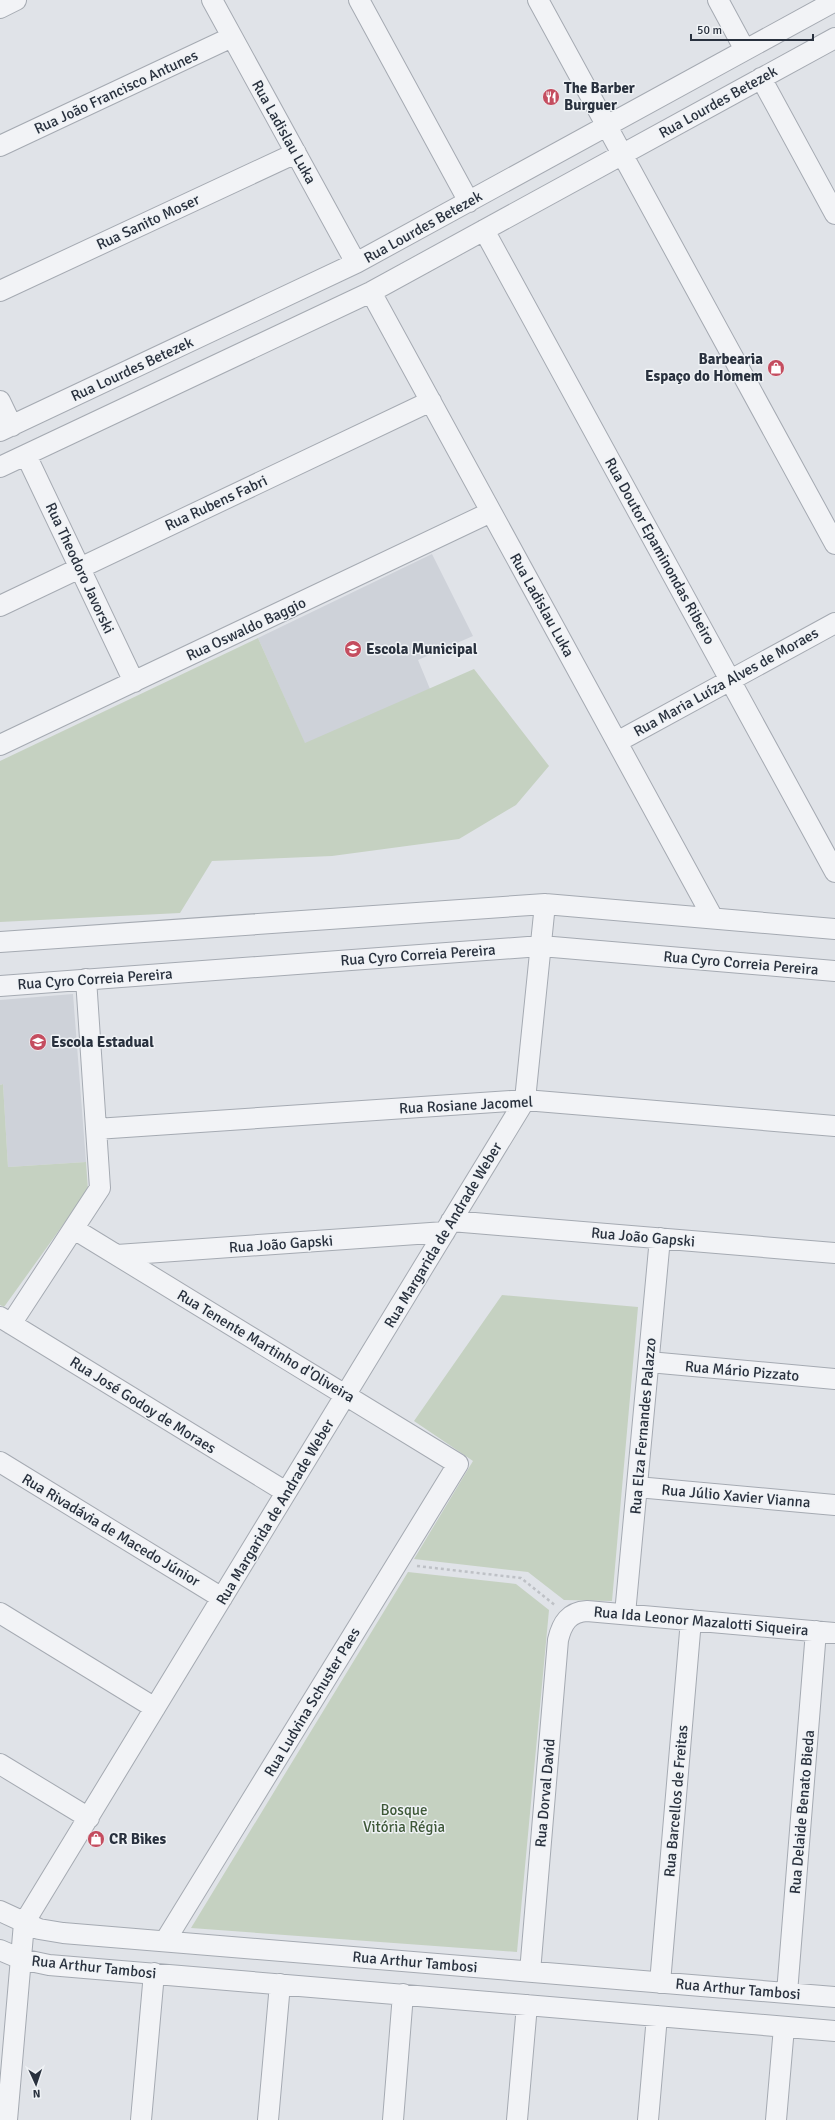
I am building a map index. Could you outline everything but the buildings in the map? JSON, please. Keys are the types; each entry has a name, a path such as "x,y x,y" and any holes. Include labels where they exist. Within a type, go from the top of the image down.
{"street":[{"path":"0,8 16,0"},
{"name":"Rua Ladislau Luka","path":"212,0 356,264"},
{"path":"359,0 469,202"},
{"path":"538,0 835,544"},
{"path":"718,0 745,50"},
{"name":"Rua Lourdes Betezek","path":"6,428 356,264 835,1"},
{"name":"Rua João Francisco Antunes","path":"0,146 232,37"},
{"name":"Rua Lourdes Betezek","path":"0,467 371,292 835,38"},
{"path":"761,78 835,214"},
{"name":"Rua Sanito Moser","path":"0,291 296,153"},
{"name":"Rua Doutor Epaminondas Ribeiro","path":"484,230 835,872"},
{"name":"Rua Ladislau Luka","path":"371,292 713,918"},
{"path":"0,401 6,428"},
{"name":"Rua Rubens Fabri","path":"0,606 431,402"},
{"name":"Rua Theodoro Javorski","path":"26,455 134,682"},
{"name":"Rua Oswaldo Baggio","path":"0,746 492,512"},
{"name":"Rua Maria Luíza Alves de Moraes","path":"617,742 835,623"},
{"path":"0,942 545,904 835,929"},
{"name":"Rua Margarida de Andrade Weber","path":"7,2120 24,1924 525,1100 545,904"},
{"name":"Rua Cyro Correia Pereira","path":"0,986 541,946 835,971"},
{"path":"6,1320 74,1229 100,1188 86,980"},
{"name":"Rua Rosiane Jacomel","path":"96,1130 525,1100 835,1126"},
{"name":"Rua João Gapski","path":"117,1256 448,1227 660,1238 835,1253"},
{"name":"Rua Tenente Martinho d'Oliveira","path":"74,1229 458,1464"},
{"name":"Rua Elza Fernandes Palazzo","path":"625,1614 660,1238"},
{"name":"Rua José Godoy de Moraes","path":"6,1320 286,1492"},
{"name":"Rua Mário Pizzato","path":"649,1362 835,1379"},
{"name":"Rua Rivadávia de Macedo Júnior","path":"0,1462 222,1598"},
{"name":"Rua Ludvina Schuster Paes","path":"165,1941 458,1464"},
{"name":"Rua Júlio Xavier Vianna","path":"637,1487 835,1505"},
{"name":"Rua Ida Leonor Mazalotti Siqueira","path":"568,1616 587,1611 826,1632"},
{"path":"0,1613 155,1708"},
{"name":"Rua Dorval David","path":"530,1972 558,1640 560,1631 568,1616"},
{"name":"Rua Barcellos de Freitas","path":"660,1983 691,1620"},
{"name":"Rua Delaide Benato Bieda","path":"787,1993 826,1632"},
{"path":"0,1764 88,1818"},
{"name":"Rua Arthur Tambosi","path":"0,1911 24,1924 52,1932 835,1997"},
{"name":"Rua Arthur Tambosi","path":"0,1950 21,1959 49,1965 835,2031"},
{"path":"141,2120 154,1974"},
{"path":"268,2120 280,1984"},
{"path":"392,2120 403,1994"},
{"path":"518,2120 527,2005"},
{"path":"648,2120 657,2016"},
{"path":"776,2120 784,2027"}],"path":[{"path":"397,1563 521,1578 568,1616"}],"shaded area":[{"name":"Escola Municipal","path":"432,554 473,636 418,660 430,689 305,744 258,638"},
{"name":"Escola Estadual","path":"73,994 86,1162 8,1167 3,1084 0,1085 0,1000"}],"green space":[{"path":"258,638 305,743 474,669 549,766 516,805 459,839 332,856 212,861 180,913 0,922 0,761"},
{"path":"3,1084 8,1167 86,1162 88,1190 4,1307 0,1305 0,1085"},
{"path":"502,1295 638,1307 612,1601 564,1600 528,1572 414,1559 473,1461 414,1421"},
{"name":"Bosque Vitória Régia","path":"408,1572 516,1584 549,1610 517,1952 191,1928"}],"place":[{"name":"The Barber Burguer","path":"551,97"},
{"name":"Barbearia Espaço do Homem","path":"776,368"},
{"name":"Escola Municipal","path":"353,649"},
{"name":"Escola Estadual","path":"38,1042"},
{"name":"CR Bikes","path":"96,1839"}]}
